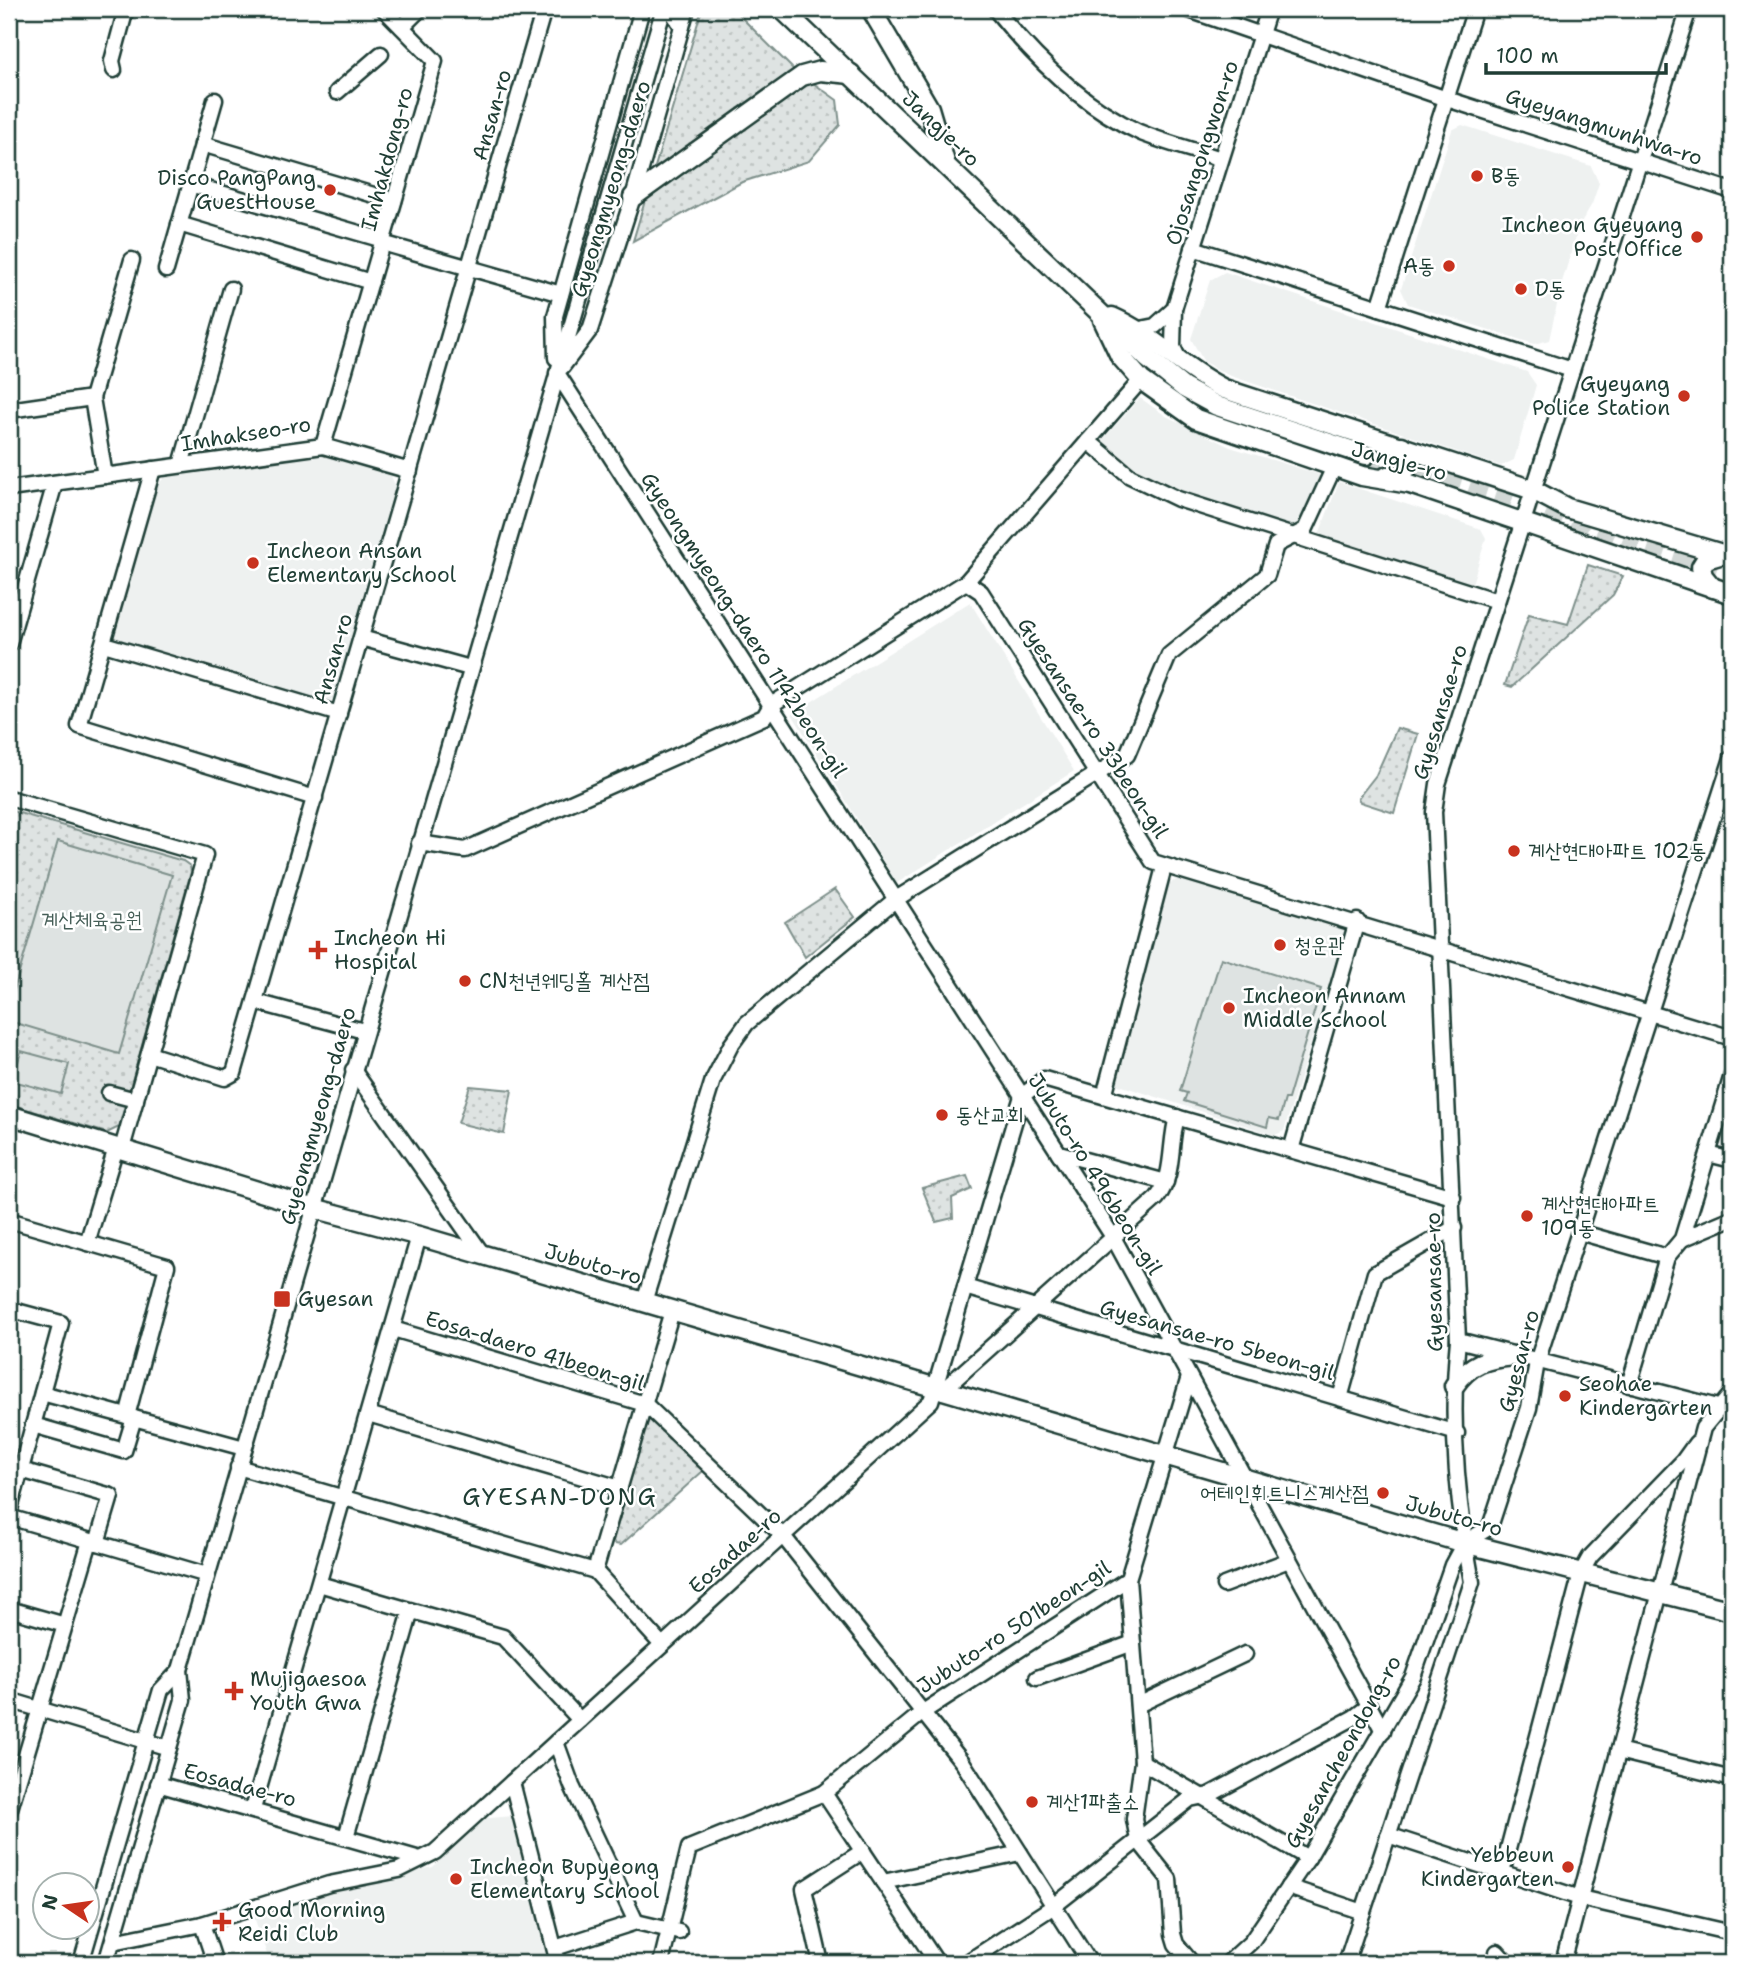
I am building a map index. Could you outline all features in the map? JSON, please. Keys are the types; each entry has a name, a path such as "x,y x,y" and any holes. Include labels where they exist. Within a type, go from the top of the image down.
{"main road":[{"name":"Jangje-ro","path":"782,9 1166,373 1217,406 1366,455"},
{"path":"872,9 929,108 946,165"},
{"path":"633,197 802,76 820,71 851,74"},
{"name":"Jangje-ro","path":"1099,311 1140,329 1181,363 1224,389 1533,491 1567,508 1727,555"},
{"name":"Jangje-ro","path":"1099,311 1120,356 1141,380 1196,419 1362,476 1410,484 1732,594"},
{"path":"1362,476 1400,476 1409,464 1402,446"},
{"path":"1713,588 1703,576 1701,567 1706,559 1727,555"},
{"name":"Jubuto-ro","path":"9,1115 313,1208 419,1236 1464,1544 1732,1611"},
{"path":"1454,1386 1464,1372 1478,1362 1515,1356"}],"street":[{"path":"114,70 111,61 126,9"},
{"name":"Imhakdong-ro","path":"384,9 435,61 382,242 562,294"},
{"path":"402,27 420,9"},
{"name":"Ansan-ro","path":"149,1054 225,1078 234,1073 544,9"},
{"name":"Gyeongmyeong-daero","path":"557,373 590,330 633,197 687,9"},
{"path":"995,9 1018,38 1062,81 1105,112 1139,132 1222,159"},
{"name":"Gyeyangmunhwa-ro","path":"1185,9 1447,99 1732,191"},
{"name":"Ojosangongwon-ro","path":"1181,363 1173,348 1174,309 1269,9"},
{"path":"1379,308 1475,9"},
{"name":"Gyesansae-ro","path":"1464,1544 1454,1386 1458,1340 1434,812 1438,784 1689,9"},
{"name":"Gyeongmyeong-daero","path":"557,373 555,316 643,10"},
{"path":"665,14 682,26"},
{"name":"Gyeongmyeong-daero","path":"106,1963 183,1700 180,1670 207,1575 470,668 665,14"},
{"path":"337,92 381,54"},
{"path":"166,270 215,100"},
{"path":"202,144 394,201"},
{"path":"190,184 382,242"},
{"path":"179,224 371,282"},
{"name":"Imhakseo-ro","path":"9,489 323,446 382,242"},
{"path":"1193,248 1572,370"},
{"path":"105,476 92,398 132,260"},
{"path":"181,465 231,289"},
{"path":"1140,329 1155,326 1174,309"},
{"name":"Gyeongmyeong-daero 1142beon-gil","path":"557,373 896,900"},
{"path":"419,843 465,850 764,717 771,705 966,582 1141,380"},
{"path":"9,410 92,398"},
{"path":"1088,441 1130,476 1153,489 1497,601"},
{"path":"323,446 410,471"},
{"path":"644,1302 713,1080 731,1045 747,1023 896,900 1127,755 1170,655 1267,575 1276,545 1305,530 1334,467"},
{"path":"153,469 79,726 314,798"},
{"path":"10,637 55,483"},
{"name":"Gyesansae-ro 33beon-gil","path":"966,582 981,592 1153,862 1357,921 1732,1038"},
{"path":"361,638 470,668"},
{"path":"103,644 339,714"},
{"name":"Gyesan-ro","path":"1464,1544 1490,1527 1529,1408 1537,1362 1732,758"},
{"path":"9,798 205,855 149,1054 87,1243"},
{"path":"1104,1096 1164,867"},
{"name":"Jubuto-ro 496beon-gil","path":"896,900 1113,1237 1383,1731"},
{"path":"1291,1150 1357,921"},
{"path":"256,1002 364,1031"},
{"path":"353,1070 483,1255"},
{"path":"1629,1385 1667,1257 1682,1238 1732,1075"},
{"path":"939,1389 965,1287 1022,1096 1044,1079 1453,1197"},
{"path":"109,1093 135,1100"},
{"path":"939,1389 1035,1308 1157,1198 1166,1182 1177,1117"},
{"path":"1059,1153 1166,1182"},
{"path":"1708,1154 1732,1160"},
{"path":"1682,1238 1732,1218"},
{"path":"9,1220 167,1266 124,1451 33,1425"},
{"path":"1340,1398 1375,1273 1454,1228"},
{"path":"1579,1232 1667,1257"},
{"path":"253,1809 419,1236"},
{"name":"Gyesansae-ro 5beon-gil","path":"965,1287 1457,1433"},
{"path":"9,1309 61,1323 9,1515 207,1575"},
{"path":"595,1571 672,1311"},
{"name":"Eosa-daero 41beon-gil","path":"393,1329 645,1404 783,1536 963,1763 1090,1963"},
{"path":"1458,1340 1717,1407"},
{"path":"1165,1455 1189,1377"},
{"name":"Eosadae-ro","path":"158,1784 253,1809 420,1859 435,1852 931,1401 939,1389"},
{"path":"42,1393 244,1448"},
{"path":"1502,1872 1581,1573 1590,1557 1683,1461 1717,1407 1732,1393"},
{"path":"368,1414 620,1488"},
{"path":"1563,1963 1701,1436"},
{"name":"Jubuto-ro 501beon-gil","path":"674,1931 689,1848 824,1793 923,1712 1128,1579 1165,1455"},
{"path":"238,1467 595,1571 662,1645"},
{"path":"9,1812 65,1625 111,1496 21,1470"},
{"path":"1346,1963 1472,1582 1464,1544"},
{"name":"Gyesancheondong-ro","path":"1228,1963 1251,1941 1308,1858 1383,1731 1413,1677 1450,1571 1464,1544"},
{"path":"1224,1585 1289,1559"},
{"path":"1128,1579 1142,1762 1134,1819 1138,1840 1169,1878 1173,1934 1176,1944 1192,1963"},
{"path":"319,1584 503,1637 580,1720"},
{"path":"9,1609 65,1625"},
{"path":"346,1837 411,1611"},
{"path":"1037,1678 1133,1643"},
{"path":"1138,1705 1245,1654"},
{"name":"Gyeongmyeong-daero","path":"81,1963 161,1690 180,1670"},
{"path":"9,1700 169,1748"},
{"path":"966,1963 1054,1906 1190,1799 1202,1797 1353,1718 1369,1706"},
{"path":"556,1742 636,1922"},
{"path":"1618,1751 1732,1779"},
{"path":"1142,1762 1308,1858"},
{"path":"512,1782 558,1963"},
{"path":"824,1793 937,1963"},
{"path":"1388,1835 1580,1898 1732,1933"},
{"path":"821,1963 804,1889 863,1851"},
{"path":"883,1882 1020,1853"},
{"path":"113,1942 202,1924 329,1884 399,1870 420,1859"},
{"path":"1288,1887 1363,1912"},
{"path":"555,1948 636,1922 674,1931 661,1963"},
{"path":"202,1924 215,1963"},
{"path":"1497,1952 1507,1963"}],"shaded area":[{"path":"1462,125 1591,166 1599,183 1592,204 1580,224 1562,282 1549,340 1534,344 1408,304 1401,289 1452,130"},
{"path":"1225,272 1527,372 1536,385 1514,460 1501,466 1488,462 1228,375 1204,362 1191,339 1210,280"},
{"path":"1140,398 1166,416 1230,447 1318,474 1320,479 1300,522 1291,527 1188,494 1153,480 1107,453 1100,443"},
{"name":"Incheon Ansan Elementary School","path":"324,456 391,476 395,485 333,699 327,702 111,639 156,486 166,476"},
{"path":"1339,482 1481,529 1486,538 1472,584 1318,537"},
{"path":"970,602 1074,771 897,883 792,714"},
{"name":"Incheon Annam Middle School","path":"1179,879 1338,923 1344,932 1284,1131 1275,1135 1116,1084 1169,883"},
{"path":"1732,1092 1732,1148 1717,1144"},
{"name":"Incheon Bupyeong Elementary School","path":"513,1816 549,1963 270,1963 254,1917 333,1890 433,1867 479,1819"}],"green space":[{"path":"702,9 733,9 792,68 837,100 840,125 809,161 742,182 633,241"},
{"path":"1588,565 1623,576 1613,595 1512,687 1505,685 1529,614 1568,624"},
{"path":"1397,728 1418,734 1394,813 1360,802 1358,798 1376,775"},
{"name":"계산체육공원","path":"9,810 183,861 190,866 191,872 119,1127 107,1133 9,1104"},
{"path":"58,841 172,875 119,1054 9,1021 9,1007"},
{"path":"835,889 855,917 805,957 785,922"},
{"path":"1221,958 1321,989 1288,1099 1285,1099 1279,1120 1269,1118 1267,1127 1184,1101 1187,1093 1180,1091"},
{"path":"21,1051 69,1064 61,1094 13,1081"},
{"path":"470,1086 512,1090 504,1134 458,1123"},
{"path":"967,1176 972,1189 952,1198 953,1218 936,1222 922,1188"},
{"path":"648,1417 703,1471 621,1545 615,1544 613,1541"}],"tunnel":[{"path":"1366,455 1732,573"}],"place":[{"name":"B동","path":"1477,176"},
{"name":"Disco PangPang GuestHouse","path":"330,190"},
{"name":"Incheon Gyeyang Post Office","path":"1697,237"},
{"name":"A동","path":"1449,266"},
{"name":"D동","path":"1521,289"},
{"name":"Gyeyang Police Station","path":"1684,396"},
{"name":"Incheon Ansan Elementary School","path":"253,563"},
{"name":"계산현대아파트 102동","path":"1514,851"},
{"name":"청운관","path":"1280,945"},
{"name":"Incheon Hi Hospital","path":"318,950"},
{"name":"CN천년웨딩홀 계산점","path":"465,981"},
{"name":"Incheon Annam Middle School","path":"1229,1008"},
{"name":"동산교회","path":"942,1115"},
{"name":"계산현대아파트 109동","path":"1527,1216"},
{"name":"Gyesan","path":"282,1299"},
{"name":"Seohae Kindergarten","path":"1565,1396"},
{"name":"어테인휘트니스계산점","path":"1383,1493"},
{"name":"Mujigaesoa Youth Gwa","path":"234,1691"},
{"name":"계산1파출소","path":"1032,1802"},
{"name":"Yebbeun Kindergarten","path":"1568,1867"},
{"name":"Incheon Bupyeong Elementary School","path":"456,1879"},
{"name":"Good Morning Reidi Club","path":"222,1922"}],"district":[{"name":"GYESAN-DONG","path":"560,1497"}]}
